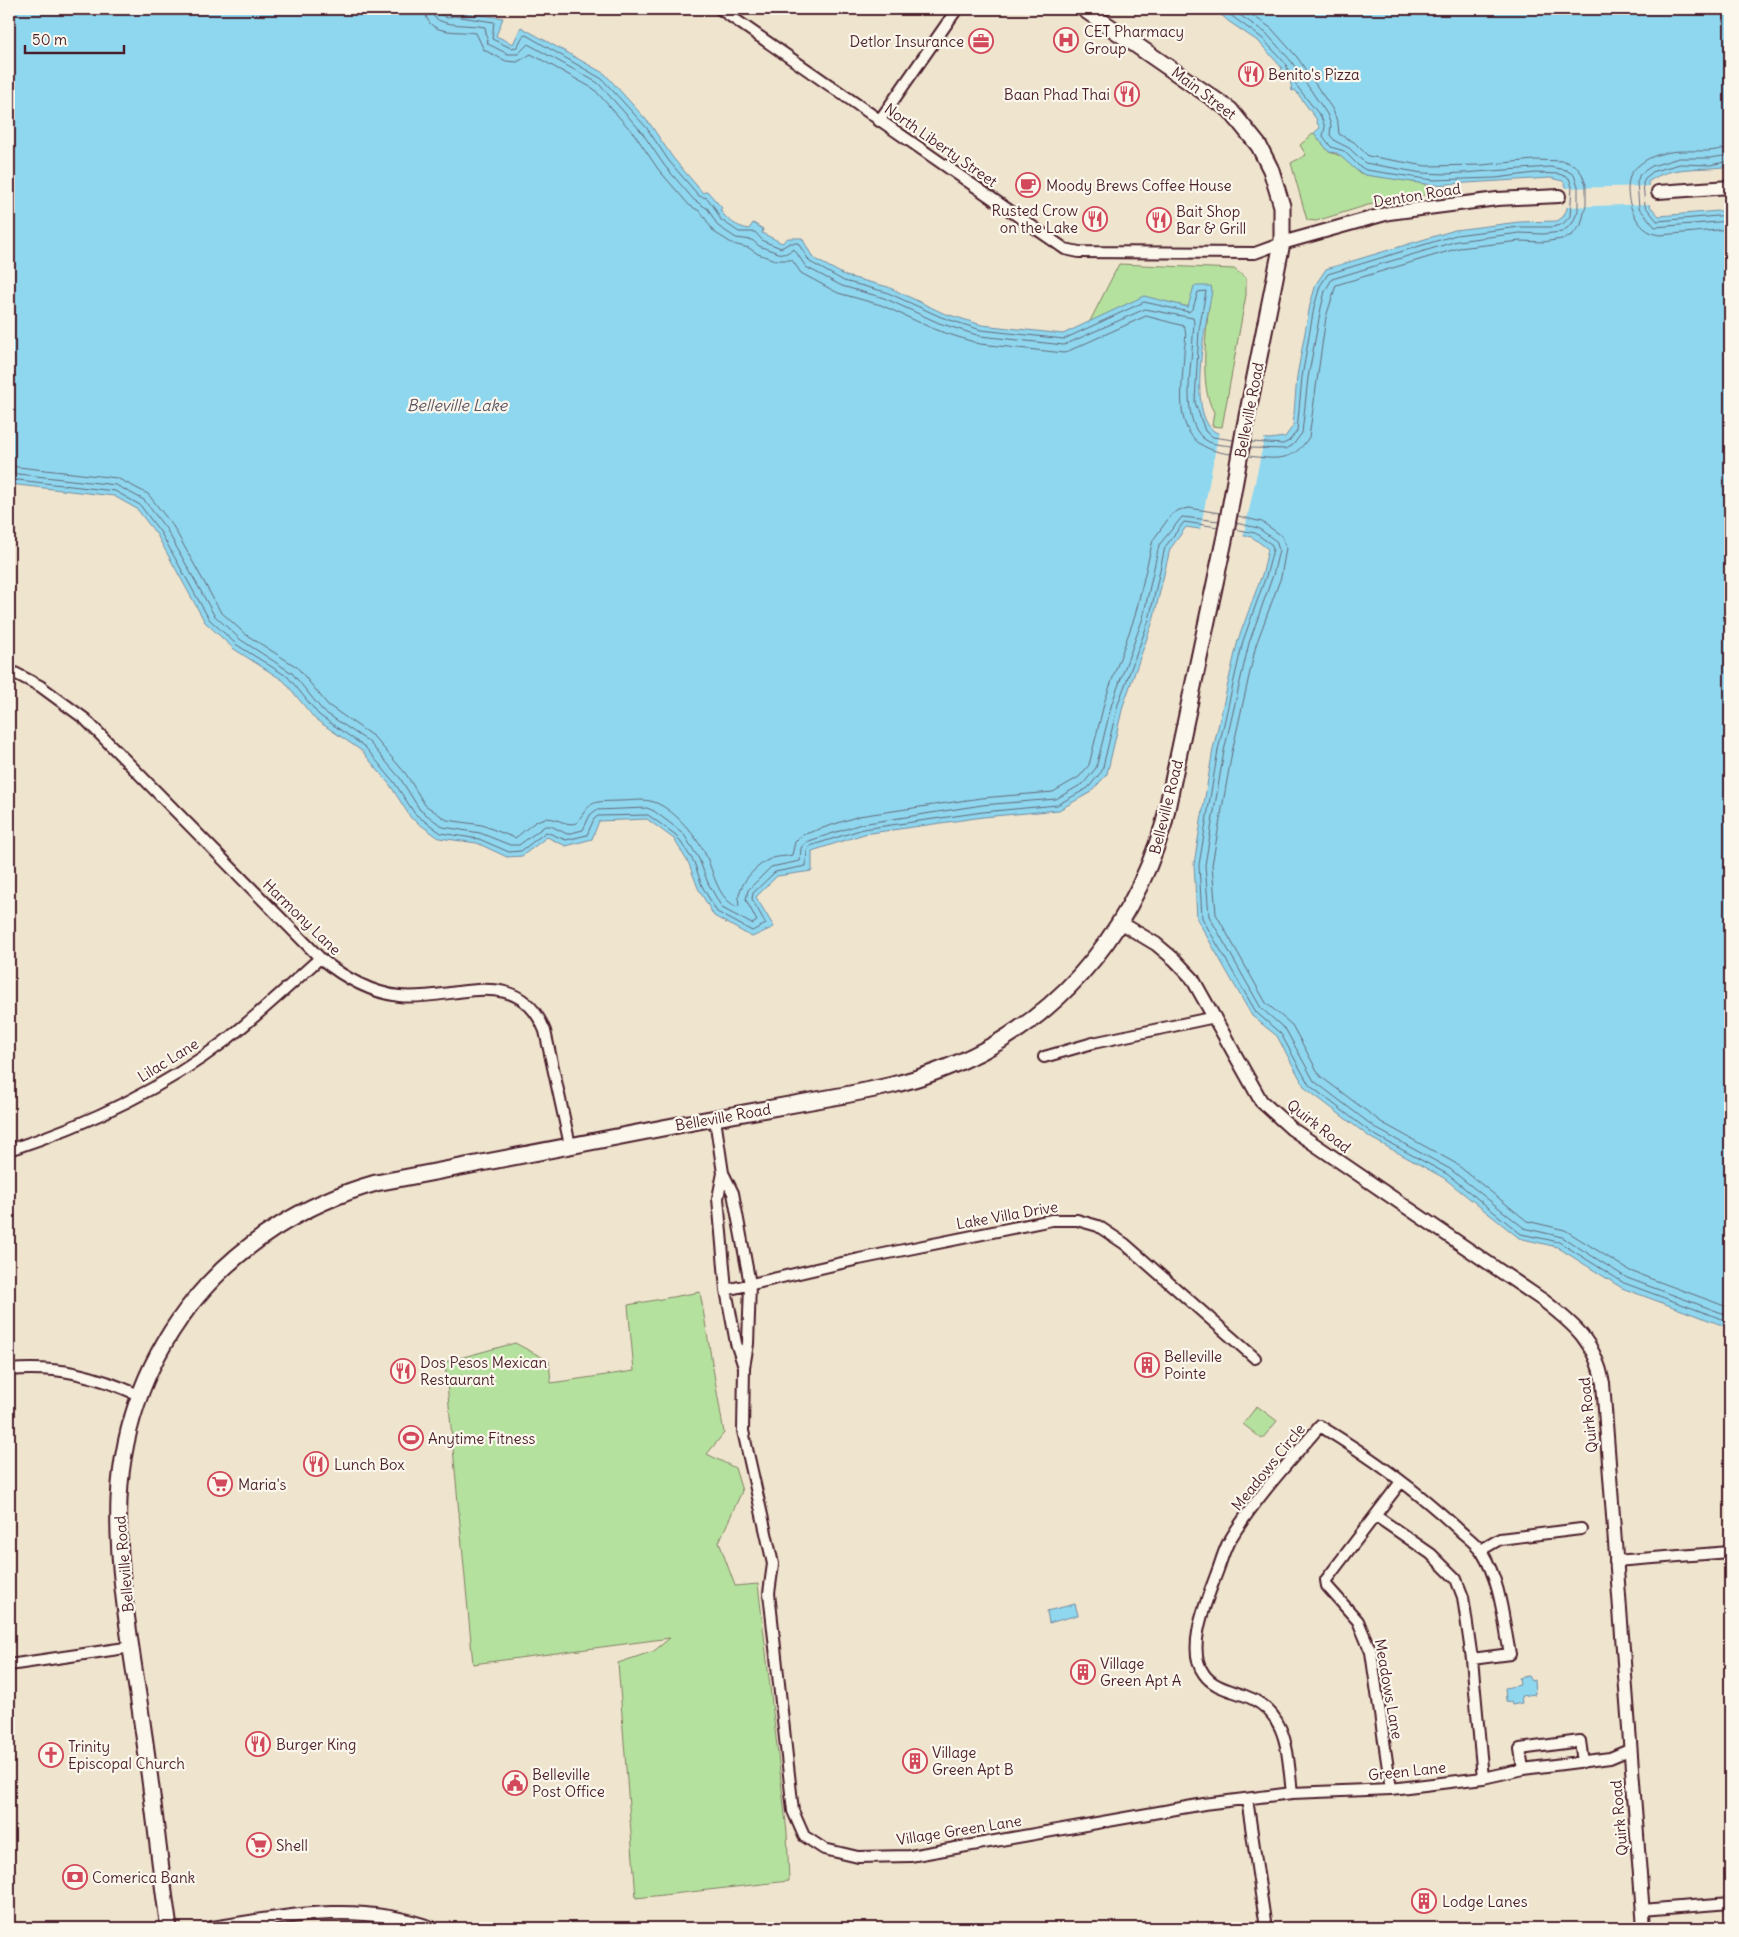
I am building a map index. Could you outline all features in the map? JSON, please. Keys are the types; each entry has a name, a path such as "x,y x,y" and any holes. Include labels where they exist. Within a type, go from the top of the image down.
{"main road":[{"name":"Main Street","path":"1084,9 1230,110 1260,146 1276,182"},
{"name":"Belleville Road","path":"169,1928 120,1548 119,1501 126,1444 141,1396 165,1342 199,1294 240,1252 288,1219 334,1196 376,1183 907,1082 971,1057 1005,1039 1059,997 1096,958 1121,923 1148,872 1164,823 1225,536 1282,244 1282,206 1276,182"}],"street":[{"name":"North Liberty Street","path":"720,9 1065,249 1078,252 1255,253 1282,244"},
{"path":"879,121 957,9"},
{"path":"1658,192 1730,187"},
{"name":"Denton Road","path":"1282,244 1389,213 1497,199 1559,196"},
{"name":"Harmony Lane","path":"9,670 40,686 85,719 320,958 351,980 386,994 418,996 484,989 508,992 524,1001 537,1014 545,1031 570,1146"},
{"name":"Quirk Road","path":"1121,923 1156,944 1192,978 1261,1101 1292,1129 1544,1301 1583,1334 1597,1360 1603,1383 1629,1750 1644,1928"},
{"name":"Lilac Lane","path":"9,1150 52,1136 102,1114 152,1088 195,1062 252,1018 320,958"},
{"path":"1044,1057 1093,1043 1215,1017"},
{"path":"715,1119 723,1173 733,1193 750,1284 748,1344 744,1368"},
{"path":"723,1173 718,1198 726,1290 736,1343 744,1368"},
{"name":"Lake Villa Drive","path":"726,1290 859,1259 1052,1220 1077,1220 1098,1226 1125,1244 1255,1358"},
{"name":"Village Green Lane","path":"744,1368 743,1431 773,1564 770,1593 793,1811 804,1836 824,1849 858,1857 910,1856 1204,1804 1247,1799"},
{"path":"9,1370 45,1369 84,1373 141,1396"},
{"name":"Meadows Circle","path":"1292,1793 1285,1736 1268,1708 1244,1695 1216,1685 1202,1672 1198,1660 1200,1620 1227,1545 1250,1512 1320,1426 1350,1444 1447,1519 1481,1550 1499,1593 1510,1654 1472,1659"},
{"name":"Meadows Lane","path":"1391,1788 1371,1652 1358,1621 1327,1586 1326,1580 1400,1483"},
{"path":"1376,1516 1431,1554 1456,1579 1462,1597 1472,1659 1483,1778"},
{"path":"1481,1550 1500,1539 1581,1529"},
{"path":"1616,1561 1730,1552"},
{"path":"9,1665 132,1646"},
{"path":"1523,1769 1520,1749 1580,1741 1583,1762 1610,1758 1629,1750"},
{"name":"Green Lane","path":"1247,1799 1292,1793 1391,1788 1483,1778 1523,1769 1583,1762"},
{"path":"1247,1799 1266,1928"},
{"path":"1642,1910 1730,1903"},
{"path":"212,1928 329,1911 381,1915 432,1928"}],"green space":[{"path":"1314,133 1329,152 1341,156 1360,173 1425,184 1430,194 1368,205 1316,221 1307,220 1291,163 1306,155 1300,145"},
{"path":"1119,264 1234,269 1246,278 1246,295 1222,427 1212,426 1214,412 1206,385 1205,351 1211,286 1189,307 1144,297 1088,325"},
{"path":"700,1292 724,1433 707,1454 735,1468 742,1491 719,1542 735,1586 758,1584 787,1832 789,1881 636,1898 618,1663 654,1651 670,1638 473,1664 445,1362 515,1343 549,1361 551,1383 634,1371 628,1305"},
{"path":"1257,1406 1277,1421 1262,1439 1243,1424"}],"water":[{"name":"Belleville Lake","path":"9,9 440,9 448,14 451,11 503,18 496,36 513,44 521,27 605,74 650,124 673,158 703,193 707,191 722,208 720,210 729,220 740,227 749,229 753,223 763,229 762,233 782,243 788,238 802,238 813,258 846,276 888,287 943,313 982,325 1063,334 1144,296 1188,307 1194,286 1211,286 1212,291 1200,369 1202,411 1209,426 1220,434 1269,439 1285,437 1293,426 1297,376 1310,305 1316,284 1326,269 1455,230 1519,222 1557,221 1563,217 1567,209 1567,188 1563,181 1550,178 1433,185 1365,175 1356,170 1337,153 1329,152 1314,133 1320,128 1317,120 1295,90 1292,91 1290,79 1281,72 1282,68 1259,42 1228,21 1215,9 1730,9 1730,166 1677,170 1657,176 1648,182 1649,205 1659,216 1730,210 1730,1328 1622,1288 1557,1247 1519,1238 1444,1178 1371,1138 1305,1088 1277,1036 1252,1016 1197,919 1194,864 1213,749 1238,640 1263,572 1268,549 1252,537 1186,527 1170,549 1153,621 1123,706 1107,774 1091,792 1059,810 983,817 864,834 812,851 812,871 777,876 756,897 774,927 752,937 714,916 698,888 689,864 674,839 647,819 599,821 592,839 566,846 547,837 522,856 507,857 477,843 439,838 411,818 390,785 362,751 315,719 284,681 234,649 205,622 157,535 137,509 114,496 9,484"},
{"path":"1075,1604 1078,1615 1049,1623 1047,1611"},
{"path":"1528,1676 1531,1681 1534,1680 1535,1694 1521,1696 1522,1703 1512,1705 1511,1702 1506,1701 1505,1688 1520,1685 1519,1678"}],"pier":[{"path":"1651,186 1652,204 1565,207 1565,188"},
{"path":"1219,431 1265,436 1243,538 1200,531"}],"place":[{"name":"CET Pharmacy Group","path":"1066,40"},
{"name":"Detlor Insurance","path":"981,41"},
{"name":"Benito's Pizza","path":"1251,74"},
{"name":"Baan Phad Thai","path":"1127,94"},
{"name":"Moody Brews Coffee House","path":"1028,185"},
{"name":"Rusted Crow on the Lake","path":"1095,219"},
{"name":"Bait Shop Bar & Grill","path":"1159,220"},
{"name":"Belleville Pointe","path":"1147,1365"},
{"name":"Dos Pesos Mexican Restaurant","path":"403,1371"},
{"name":"Anytime Fitness","path":"411,1438"},
{"name":"Lunch Box","path":"316,1464"},
{"name":"Maria's","path":"220,1484"},
{"name":"Village Green Apt A","path":"1083,1672"},
{"name":"Burger King","path":"258,1744"},
{"name":"Trinity Episcopal Church","path":"51,1755"},
{"name":"Village Green Apt B","path":"915,1761"},
{"name":"Belleville Post Office","path":"515,1783"},
{"name":"Shell","path":"259,1845"},
{"name":"Comerica Bank","path":"75,1877"},
{"name":"Lodge Lanes","path":"1424,1901"}]}
